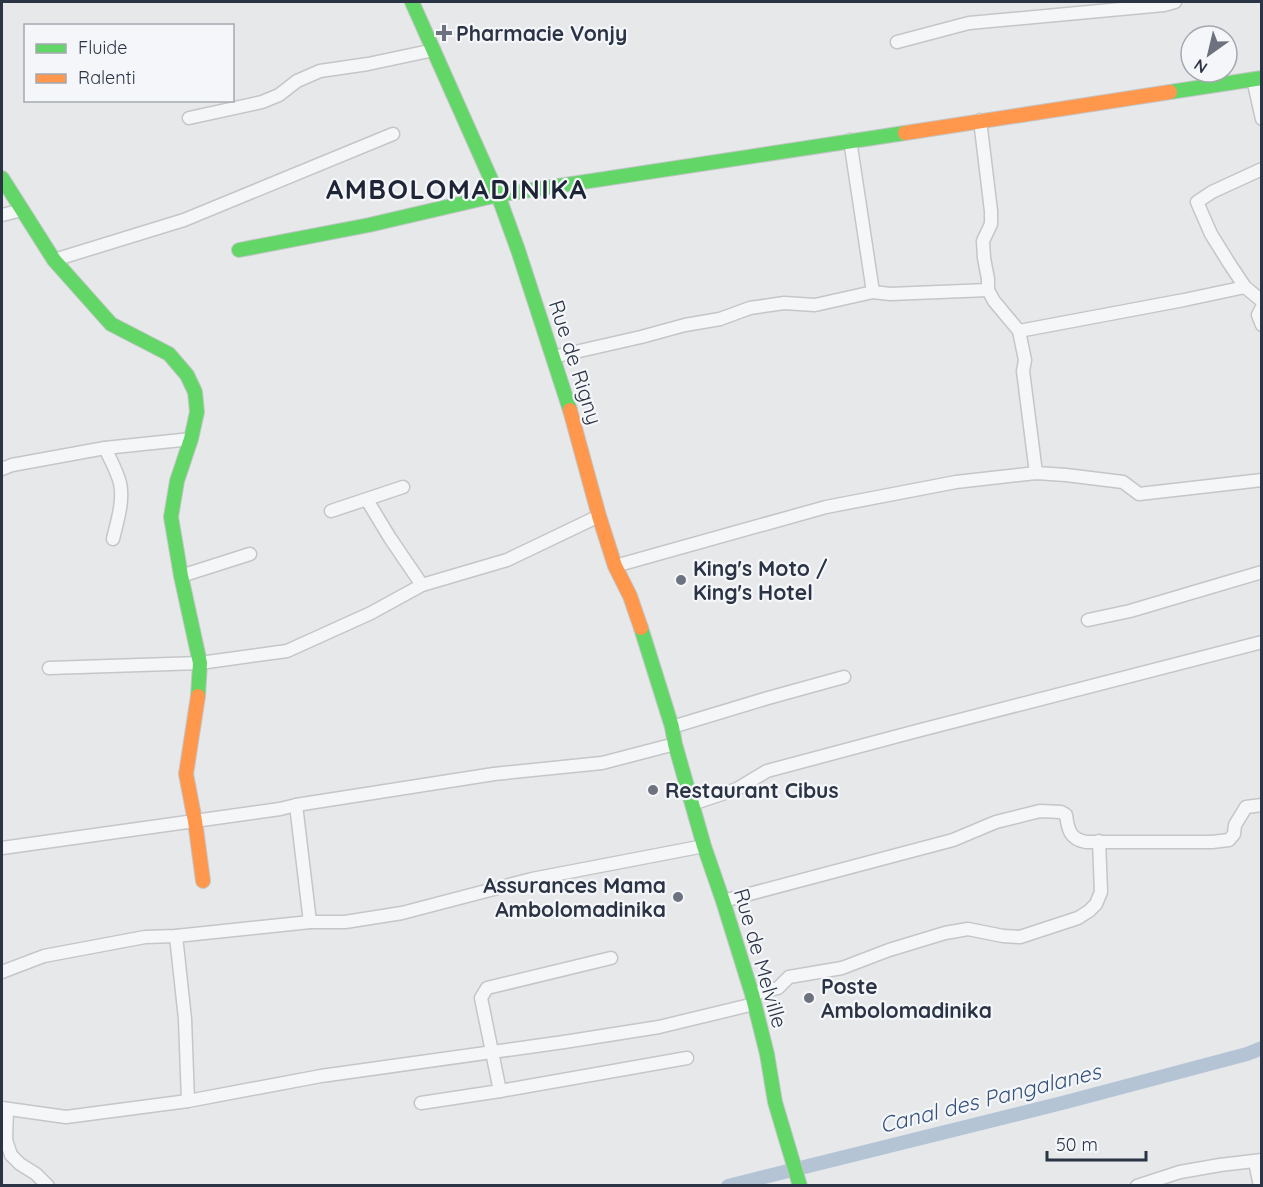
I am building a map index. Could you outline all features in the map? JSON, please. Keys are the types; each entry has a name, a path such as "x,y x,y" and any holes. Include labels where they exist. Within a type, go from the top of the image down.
{"street":[{"name":"Rue de Rigny","path":"412,2 498,195 518,250 580,446 598,516 615,566 630,596 672,727 675,744"},
{"path":"897,42 969,23 1164,5 1175,2"},
{"path":"189,118 262,102 279,95 297,81 320,71 368,64 434,50"},
{"path":"239,250 370,225 498,195 1257,78 1262,119"},
{"path":"980,120 991,211 991,224 983,241 988,290 1019,332 1025,360 1023,371 1036,473"},
{"path":"54,260 184,220 393,134"},
{"path":"850,140 873,292"},
{"path":"1262,169 1212,192 1197,202 1211,234 1245,287 1262,301"},
{"path":"2,178 54,260 111,324 169,354 187,375 195,392 197,412 191,440 177,481 171,517 200,663 200,689 186,774 203,881"},
{"path":"2,215 22,210"},
{"path":"1019,332 1245,287"},
{"path":"553,357 686,324 720,319 750,308 784,303 815,305 873,292 890,294 988,290"},
{"path":"1262,307 1258,315 1262,325"},
{"path":"2,469 12,465 105,448 191,440"},
{"path":"105,448 120,483 121,499 118,521 112,539"},
{"path":"615,566 826,507 956,482 1036,473 1123,482 1139,494 1262,480"},
{"path":"331,512 403,487"},
{"path":"367,500 422,585"},
{"path":"49,669 200,663 287,651 371,613 422,585 507,560 598,516"},
{"path":"181,576 250,554"},
{"path":"1088,620 1130,611 1262,572"},
{"path":"692,804 737,789 767,771 1262,642"},
{"path":"672,727 844,677"},
{"path":"2,848 280,809 494,774 602,763 675,744"},
{"name":"Rue de Melville","path":"675,744 753,999 775,1102 800,1185"},
{"path":"296,805 310,922"},
{"path":"723,901 953,840 996,822 1040,812 1053,811 1066,816 1068,830 1078,841 1212,842 1229,840 1246,807 1262,805"},
{"path":"48,1185 11,1155 6,1140 4,1109 66,1117 188,1101 321,1076 659,1027 753,999 778,988 789,977 842,968 889,950 945,933 968,929 1020,937 1078,918 1096,904 1101,892 1100,841"},
{"path":"2,972 44,956 145,936 176,936 310,922 345,922 402,913 532,879 705,846"},
{"path":"176,936 185,1018 188,1101"},
{"path":"500,1091 481,998 488,988 612,958"},
{"path":"421,1103 687,1058"},
{"path":"1137,1185 1180,1172 1258,1161 1260,1185"}],"waterway":[{"name":"Canal des Pangalanes","path":"728,1186 1066,1102 1247,1054 1262,1048"}],"traffic: fast":[{"path":"412,2 498,195 570,410"},
{"path":"1170,92 1262,78"},
{"path":"239,250 369,225 498,195 905,133"},
{"path":"2,178 54,260 111,324 169,354 187,375 195,392 197,412 177,481 171,517 200,663 198,696"},
{"path":"641,628 672,727 704,846 752,994 767,1054 775,1102 800,1186"}],"traffic: slow":[{"path":"905,133 1170,92"},
{"path":"570,410 615,566 630,596 641,628"},
{"path":"198,696 186,774 203,881"}],"place":[{"name":"Pharmacie Vonjy","path":"444,33"},
{"name":"King's Moto / King's Hotel","path":"681,580"},
{"name":"Restaurant Cibus","path":"653,790"},
{"name":"Assurances Mama Ambolomadinika","path":"678,897"},
{"name":"Poste Ambolomadinika","path":"809,998"}],"district":[{"name":"AMBOLOMADINIKA","path":"457,189"}]}
